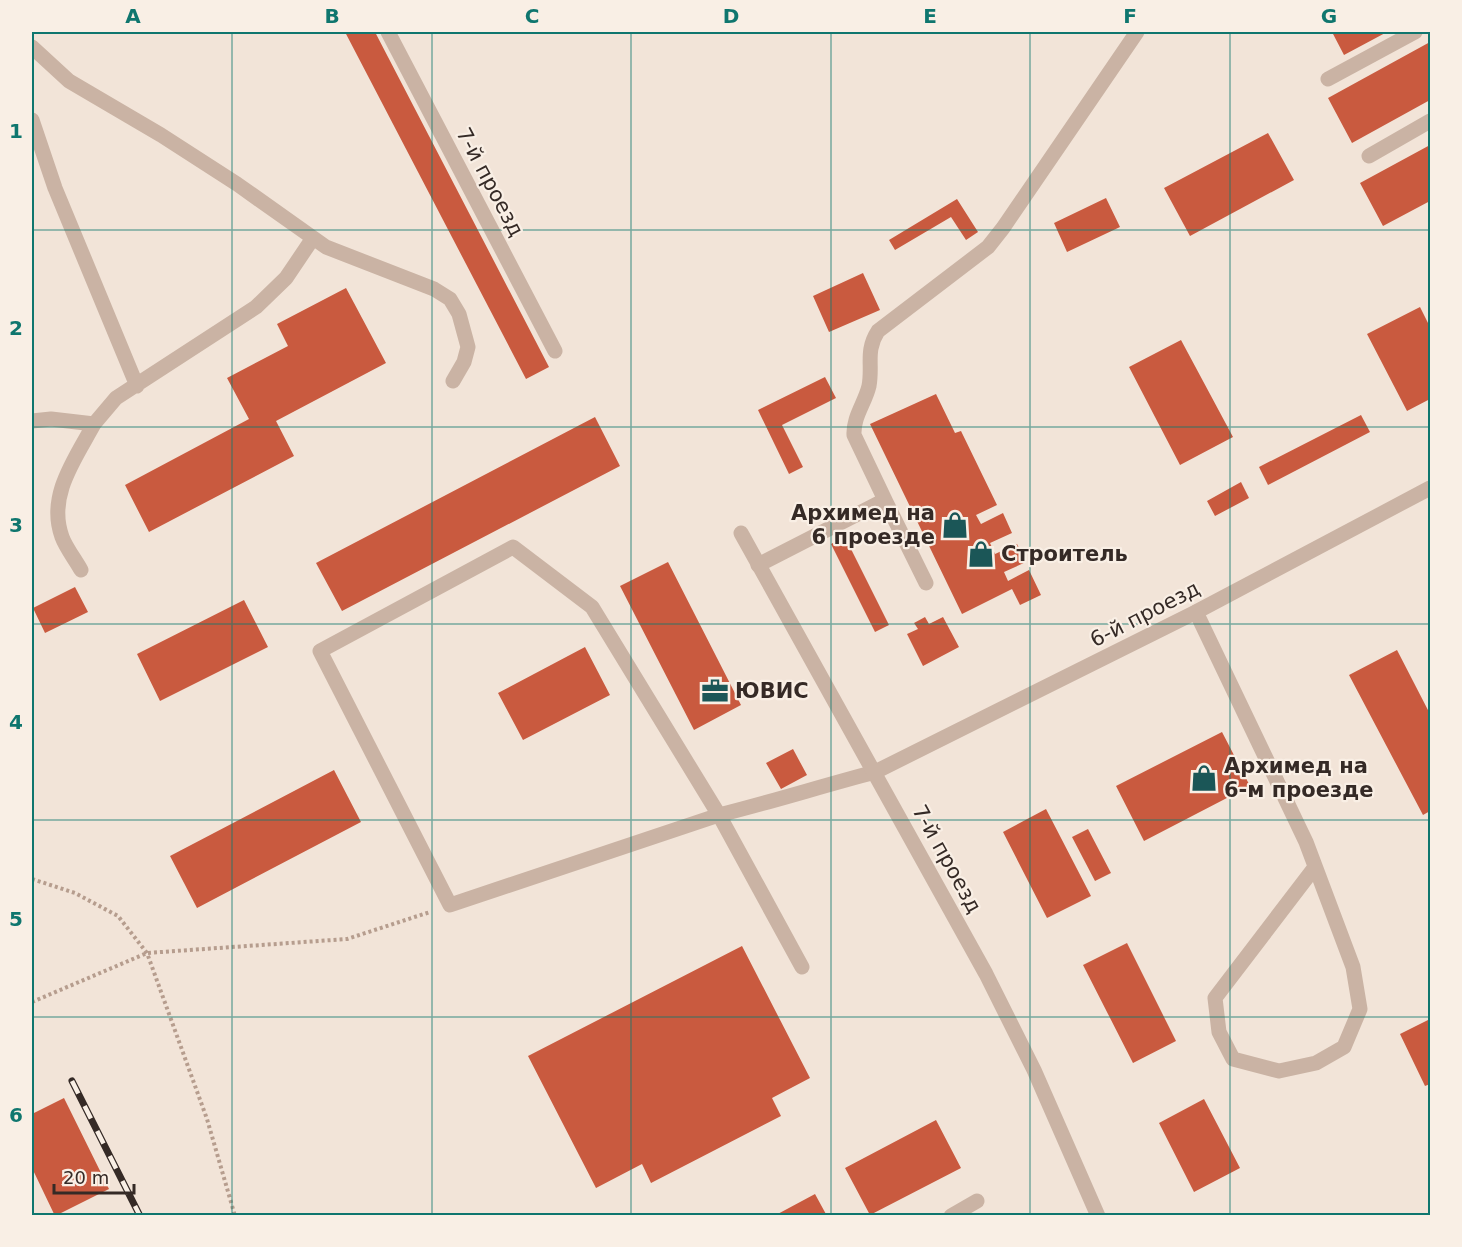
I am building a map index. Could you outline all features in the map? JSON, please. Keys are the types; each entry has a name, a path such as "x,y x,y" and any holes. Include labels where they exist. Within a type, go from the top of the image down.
{"street":[{"name":"7-й проезд","path":"388,32 555,351"},
{"path":"926,583 854,435 853,426 869,386 872,341 878,332 988,247 1137,32"},
{"path":"1328,79 1415,32"},
{"path":"32,47 69,81 161,135 237,184 326,247 434,289 450,299 459,314 468,346 464,362 453,381"},
{"path":"32,120 55,188 137,386"},
{"path":"1369,156 1431,121"},
{"path":"81,570 62,538 56,512 62,483 94,424 116,398 256,307 286,278 313,238"},
{"path":"32,421 51,419 94,424"},
{"name":"6-й проезд","path":"450,905 719,815 875,772 1197,612 1431,488"},
{"path":"758,565 885,500"},
{"name":"7-й проезд","path":"741,533 986,974 1034,1070 1098,1215"},
{"path":"450,905 320,651 513,547 592,607 719,815 802,967"},
{"path":"1197,612 1301,831 1315,867 1353,967 1360,1009 1344,1047 1316,1063 1279,1071 1233,1059 1219,1032 1215,998 1315,867"},
{"path":"951,1215 977,1201"}],"path":[{"path":"32,879 75,893 118,916 147,953 207,1119 235,1215"},
{"path":"32,1002 147,953 347,939 450,905"}],"building":[{"path":"345,32 375,32 549,367 526,379"},
{"path":"1332,32 1387,32 1344,55"},
{"path":"1430,42 1430,100 1352,143 1328,98"},
{"path":"1268,133 1294,180 1190,236 1164,188"},
{"path":"1430,145 1430,201 1383,226 1360,183"},
{"path":"1106,198 1120,227 1067,252 1054,223"},
{"path":"957,199 978,232 966,240 951,217 895,250 889,240"},
{"path":"863,273 880,310 829,332 813,296"},
{"path":"346,288 386,363 276,421 294,456 149,532 125,485 249,419 227,378 288,346 277,324"},
{"path":"1420,307 1430,327 1430,399 1407,411 1367,334"},
{"path":"1181,340 1233,437 1180,465 1129,367"},
{"path":"825,377 836,398 782,425 803,467 789,474 758,410"},
{"path":"936,394 955,433 961,431 997,505 976,515 981,524 1003,513 1012,533 990,543 995,554 1017,544 1026,562 1004,572 1008,581 1029,570 1041,595 1020,605 1012,589 962,614 870,424"},
{"path":"1361,415 1370,432 1268,485 1259,467"},
{"path":"595,417 620,466 342,611 316,563"},
{"path":"1241,482 1249,498 1215,516 1207,501"},
{"path":"845,537 889,625 875,632 831,544"},
{"path":"668,562 741,705 694,730 620,586"},
{"path":"75,587 88,612 45,633 33,608"},
{"path":"244,600 268,647 160,701 137,654"},
{"path":"925,617 929,624 943,617 959,647 923,666 907,634 918,629 914,623"},
{"path":"585,647 610,695 523,740 498,693"},
{"path":"1397,650 1430,714 1430,811 1423,815 1349,675"},
{"path":"1222,732 1250,786 1144,841 1116,786"},
{"path":"793,749 807,775 781,789 766,763"},
{"path":"334,770 361,822 197,908 170,856"},
{"path":"1046,809 1091,896 1047,918 1003,832"},
{"path":"1088,829 1111,873 1095,881 1072,837"},
{"path":"1127,943 1176,1041 1133,1063 1083,965"},
{"path":"742,946 810,1078 772,1098 781,1116 651,1183 642,1164 596,1188 528,1056"},
{"path":"1430,1019 1430,1084 1425,1086 1400,1034"},
{"path":"64,1098 109,1189 55,1216 32,1168 32,1114"},
{"path":"1204,1099 1240,1168 1194,1192 1159,1123"},
{"path":"936,1120 961,1168 870,1215 845,1168"},
{"path":"815,1194 827,1216 774,1216"}],"railway":[{"path":"72,1081 140,1216"}],"place":[{"name":"Архимед на 6 проезде","path":"955,525"},
{"name":"Строитель","path":"981,554"},
{"name":"ЮВИС","path":"715,691"},
{"name":"Архимед на 6-м проезде","path":"1204,778"}]}
